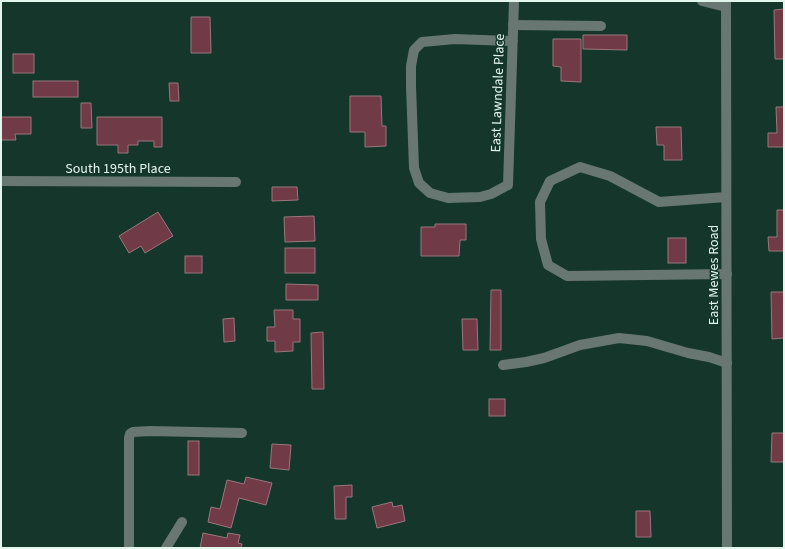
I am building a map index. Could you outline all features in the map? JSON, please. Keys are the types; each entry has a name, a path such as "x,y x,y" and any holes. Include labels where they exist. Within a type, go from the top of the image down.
{"street":[{"name":"East Lawndale Place","path":"513,41 455,39 422,42 414,50 411,66 411,86 414,168 418,183 430,193 448,198 480,197 491,194 508,185 513,41 514,1"},
{"path":"702,1 726,4"},
{"name":"East Mewes Road","path":"726,4 727,548"},
{"path":"513,25 601,26"},
{"path":"726,197 660,202 610,176 580,167 550,181 540,202 541,239 548,265 567,276 727,274"},
{"name":"South 195th Place","path":"1,181 236,182"},
{"path":"503,365 544,358 580,345 619,338 647,341 727,363"},
{"path":"129,548 128,438 130,434 133,432 150,431 242,433"},
{"path":"166,548 182,522"}],"building":[{"path":"784,9 784,59 775,59 774,10"},
{"path":"191,17 210,17 211,53 191,53"},
{"path":"583,35 627,35 627,50 583,49"},
{"path":"553,39 581,39 581,82 561,81 561,67 553,66"},
{"path":"13,54 34,54 34,73 13,73"},
{"path":"33,81 78,81 78,97 33,97"},
{"path":"169,83 178,83 179,101 170,101"},
{"path":"350,96 381,96 382,126 386,126 386,146 365,147 365,132 350,132"},
{"path":"81,103 91,103 92,128 81,128"},
{"path":"776,107 784,107 784,147 768,147 768,133 777,133"},
{"path":"1,117 31,117 31,134 15,134 16,140 1,140"},
{"path":"97,117 162,117 162,147 154,147 154,141 138,141 138,145 128,145 128,153 118,153 118,145 97,145"},
{"path":"656,127 681,127 682,160 664,160 664,145 657,145"},
{"path":"272,187 297,187 298,200 272,201"},
{"path":"777,210 784,210 784,251 769,251 768,237 777,237"},
{"path":"158,212 173,236 145,253 141,246 129,253 119,236"},
{"path":"314,216 315,241 285,242 284,217"},
{"path":"435,224 466,224 466,240 460,240 459,256 421,256 421,227 435,227"},
{"path":"668,238 686,238 686,263 668,263"},
{"path":"285,248 315,248 315,273 285,273"},
{"path":"185,256 202,256 202,273 185,273"},
{"path":"286,284 318,285 318,300 286,300"},
{"path":"491,290 501,290 501,350 490,350"},
{"path":"771,292 784,292 784,338 772,339"},
{"path":"274,310 293,310 293,319 300,319 300,342 293,342 293,351 275,352 275,341 267,341 267,327 275,327"},
{"path":"234,318 235,341 224,342 223,319"},
{"path":"462,319 477,319 478,350 463,350"},
{"path":"323,332 324,389 312,389 311,333"},
{"path":"489,399 505,399 505,416 489,416"},
{"path":"772,433 784,433 784,462 771,462"},
{"path":"188,441 199,441 199,475 188,475"},
{"path":"272,444 291,445 289,470 270,468"},
{"path":"246,477 272,483 266,505 239,498 231,528 208,522 211,507 220,509 227,480 244,484"},
{"path":"352,485 352,497 346,497 346,519 335,519 334,486"},
{"path":"392,502 393,507 402,505 405,521 377,528 372,507"},
{"path":"636,511 650,511 651,537 636,537"},
{"path":"203,533 227,538 228,533 240,535 238,543 242,544 241,548 200,548"}]}
